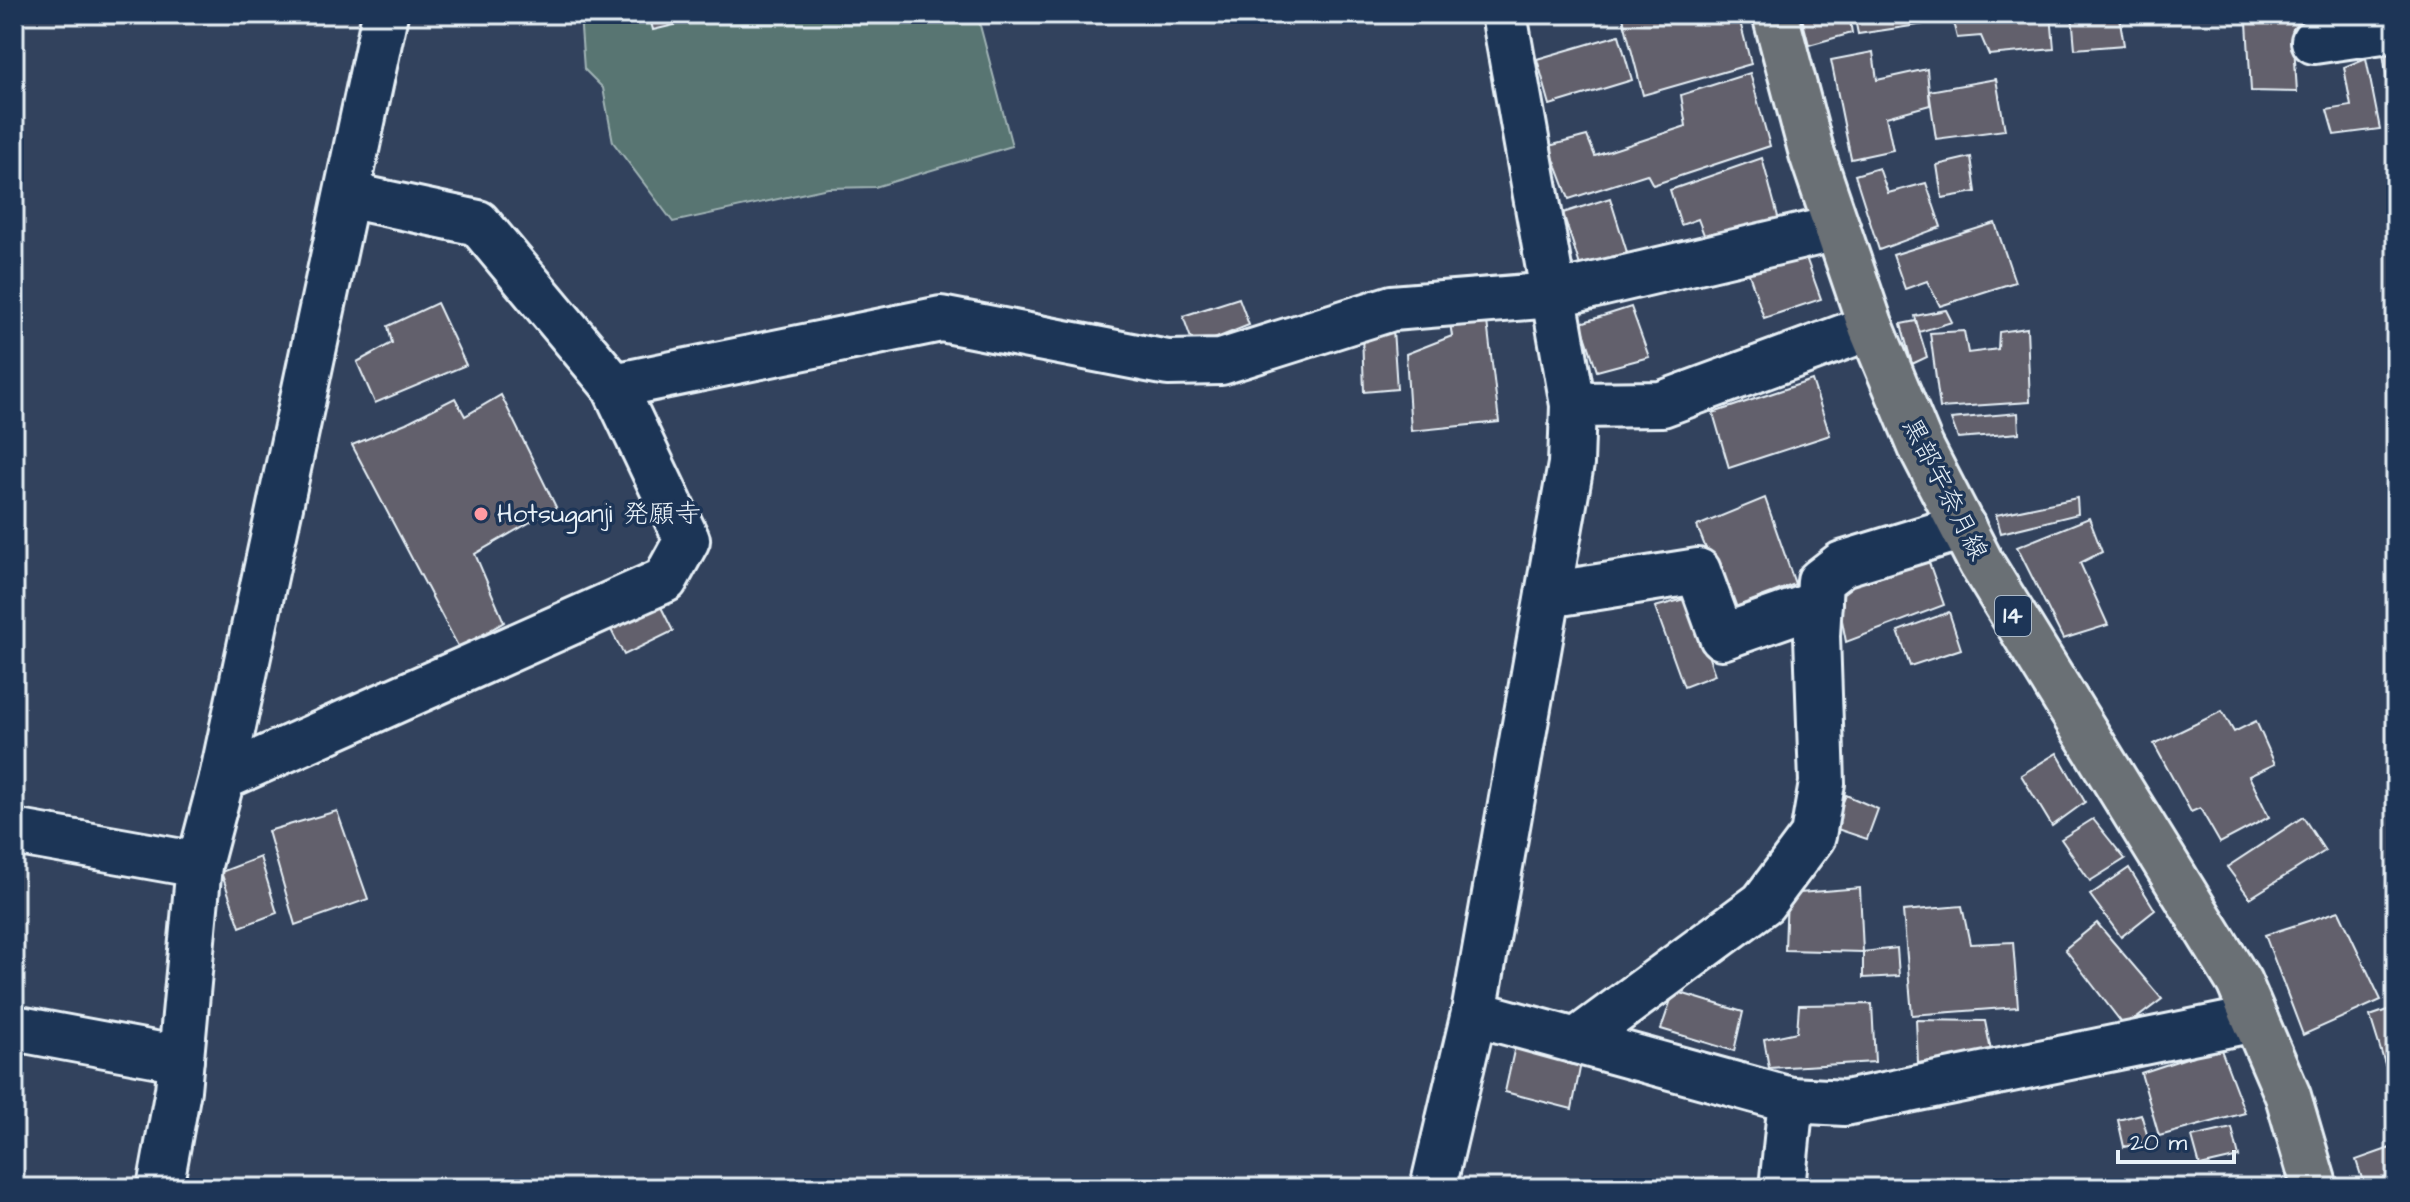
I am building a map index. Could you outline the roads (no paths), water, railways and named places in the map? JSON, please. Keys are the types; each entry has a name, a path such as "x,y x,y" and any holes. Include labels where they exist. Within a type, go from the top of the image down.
{"main road":[{"name":"黒部宇奈月線","path":"1775,14 1812,154 1871,327 1921,447 1989,576 2239,982 2288,1096 2315,1188"}],"street":[{"path":"160,1188 178,1090 199,865 222,778 385,14"},
{"path":"1433,1188 1474,1013 1571,464 1573,405 1504,14"},
{"path":"2314,41 2396,29"},
{"path":"222,778 665,580 687,540 614,386 478,223 347,195"},
{"path":"614,386 941,319 1168,363 1221,362 1392,308 1553,295 1837,228"},
{"path":"1573,405 1662,404 1871,327"},
{"path":"1576,1041 1763,903 1813,836 1822,783 1817,636 1820,581 1842,564 1963,527"},
{"path":"1548,595 1698,571 1722,637 1819,603"},
{"path":"14,832 199,865"},
{"path":"1474,1013 1791,1100 1845,1103 2255,1019"},
{"path":"14,1028 181,1059"},
{"path":"1782,1188 1791,1100"}],"place":[{"name":"Hotsuganji 発願寺","path":"481,514"}]}
